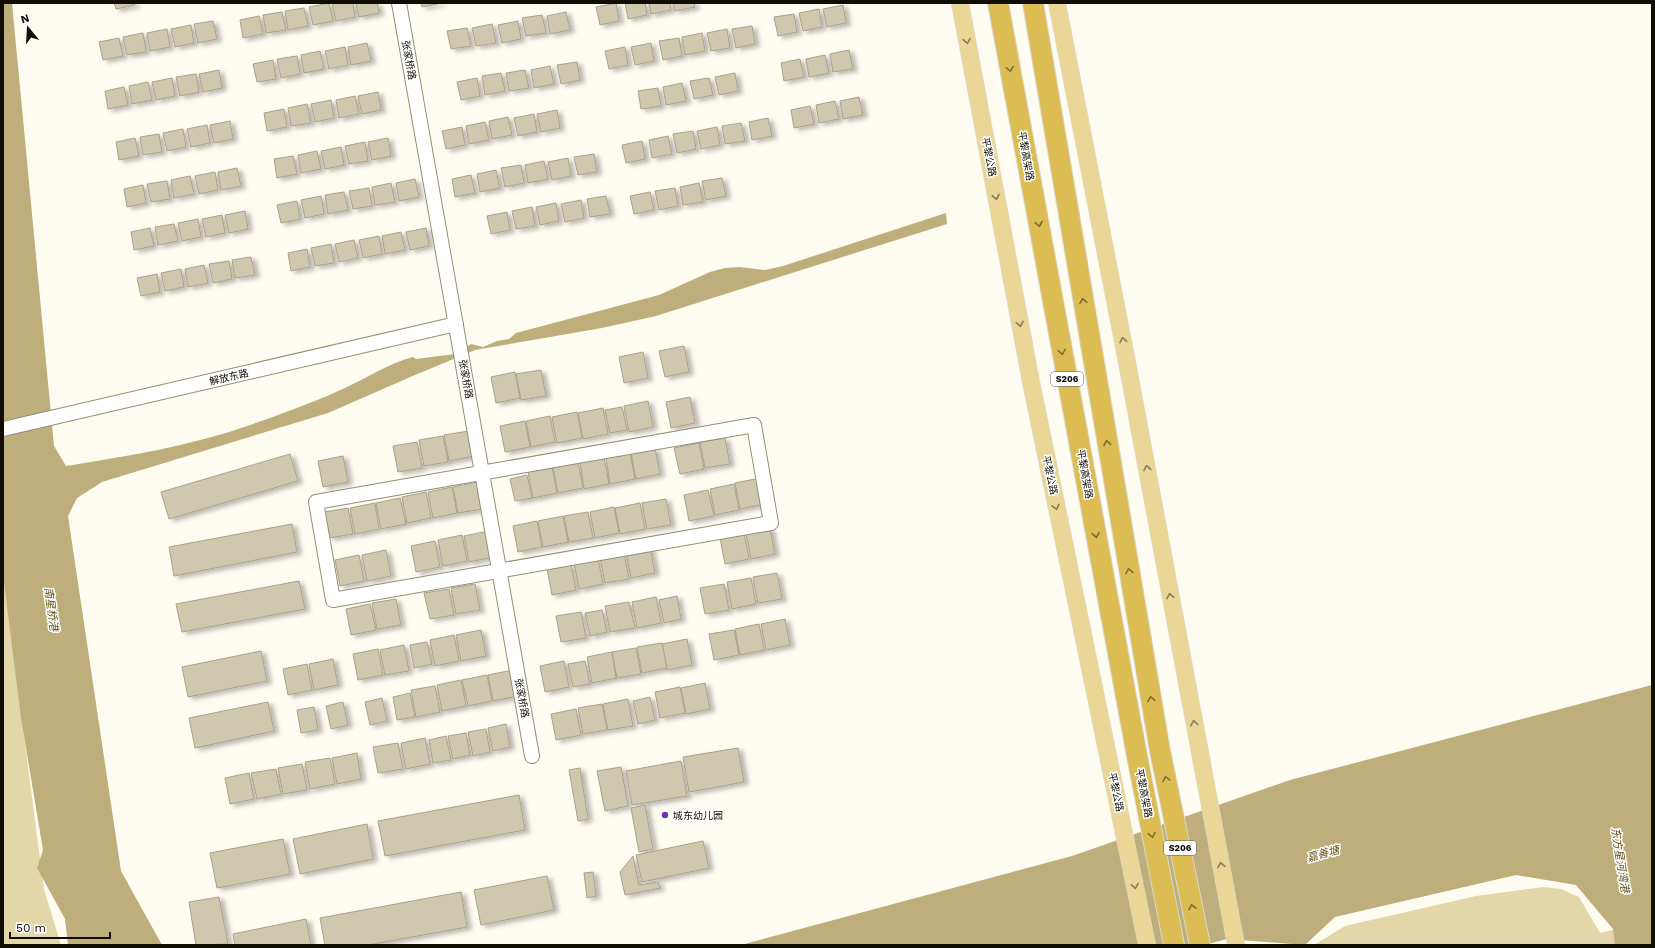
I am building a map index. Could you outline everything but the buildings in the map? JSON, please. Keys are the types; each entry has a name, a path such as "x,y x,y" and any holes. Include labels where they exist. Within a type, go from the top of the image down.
{"highway":[{"name":"平黎高架路","path":"998,3 1137,756 1174,945"},
{"name":"S206","path":"1033,3 1160,751 1200,945"}],"main road":[{"name":"平黎公路","path":"960,3 1031,382 1147,945"},
{"path":"1057,3 1126,357 1236,945"}],"street":[{"name":"张家桥路","path":"399,3 532,756"},
{"name":"解放东路","path":"3,430 456,324"},
{"path":"754,425 771,523 499,571 333,600 316,502 754,425"}],"shaded area":[{"path":"3,575 44,889 61,945 3,945"},
{"path":"1543,887 1561,889 1579,897 1600,933 1652,921 1652,945 1314,945 1345,926 1476,896"}],"water":[{"name":"南星桥港","path":"3,3 12,3 54,446 66,466 159,450 205,439 299,407 347,387 388,366 413,357 416,359 455,354 471,344 483,347 497,341 509,339 516,333 659,295 710,272 725,268 740,267 765,270 783,266 946,213 947,224 656,316 602,328 475,350 328,413 102,482 77,498 68,516 121,871 162,945 68,945 65,919 37,868 43,850 21,718 3,575"},
{"path":"1652,685 1652,945 1615,945 1613,929 1576,885 1516,875 1335,917 1305,945 1227,939 1204,945 741,945 1072,856 1290,780"}],"place":[{"name":"城东幼儿园","path":"665,815"}],"water label":[{"name":"嘉善塘","path":"1323,854"},
{"name":"东方星河湾港","path":"1620,860"}]}
